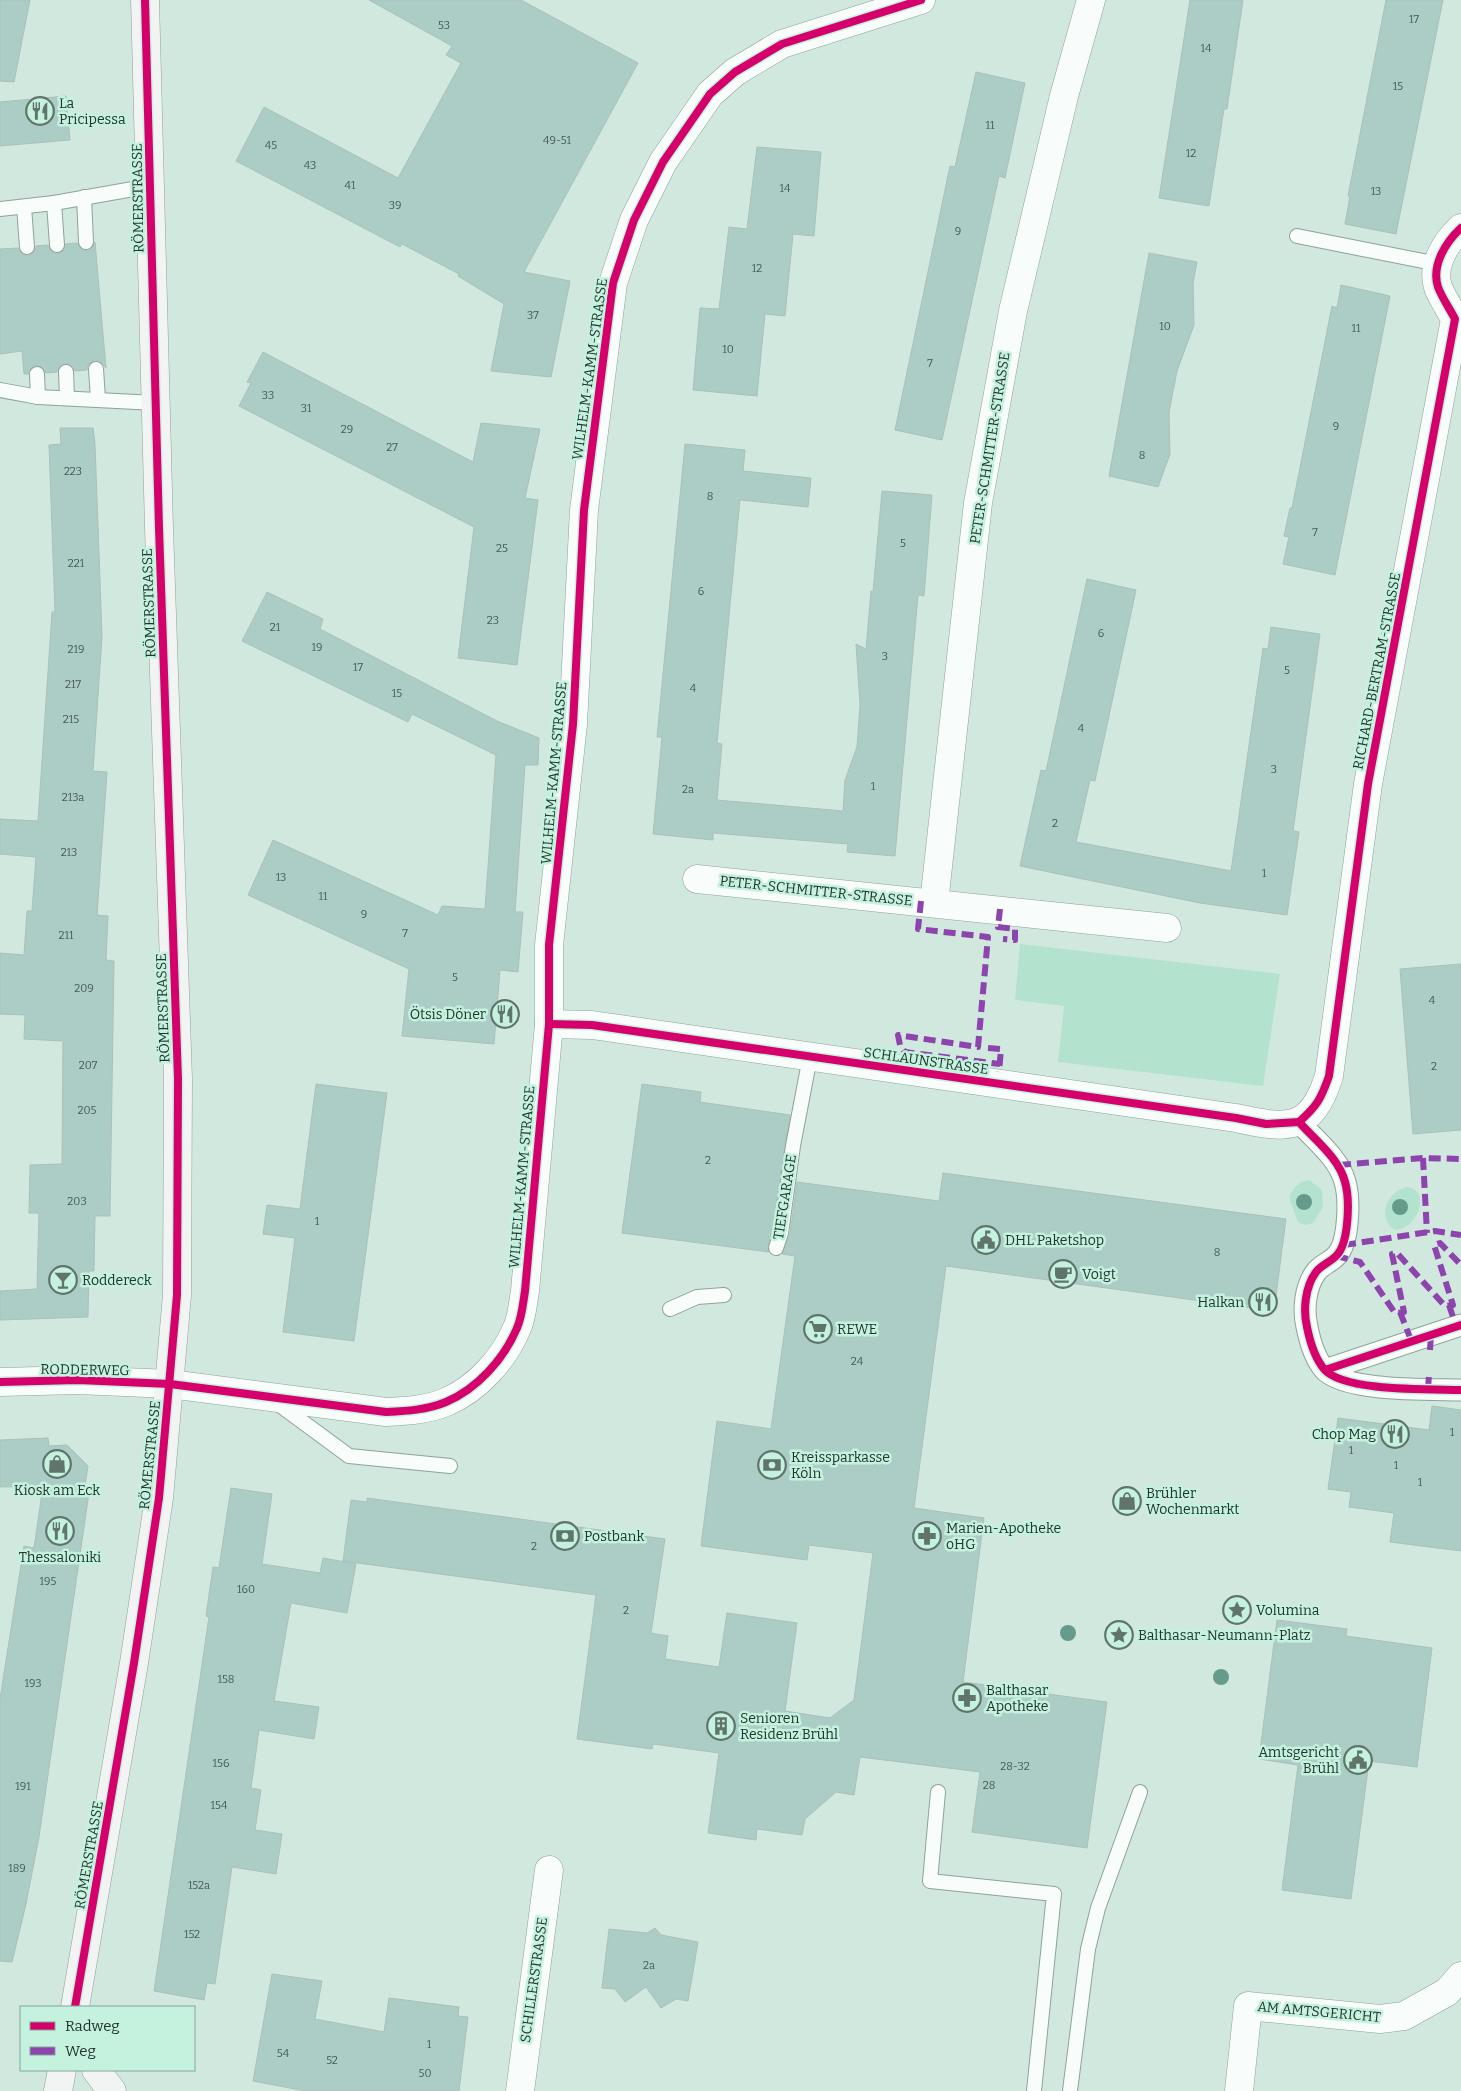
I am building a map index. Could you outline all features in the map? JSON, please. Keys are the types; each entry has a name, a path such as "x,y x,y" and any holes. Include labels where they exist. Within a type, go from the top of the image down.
{"main road":[{"name":"RÖMERSTRASSE","path":"76,2006 134,1663 161,1482 177,1296 178,1079 145,0"},
{"path":"58,2091 62,2071"},
{"path":"97,2071 112,2091"}],"street":[{"name":"WILHELM-KAMM-STRASSE","path":"170,1384 386,1412 420,1410 446,1402 470,1388 487,1373 507,1347 518,1328 525,1291 549,1024 549,945 572,724 584,510 613,283 634,220 663,162 710,94 736,72 782,44 921,0"},
{"name":"PETER-SCHMITTER-STRASSE","path":"934,903 978,503 1013,311 1064,96 1091,0"},
{"name":"RICHARD-BERTRAM-STRASSE","path":"1299,1122 1315,1108 1322,1098 1329,1076 1368,784 1455,319 1438,286 1438,264 1448,240 1461,228"},
{"name":"PETER-SCHMITTER-STRASSE","path":"697,879 1167,928"},
{"name":"SCHLAUNSTRASSE","path":"549,1024 592,1025 1236,1118 1266,1124 1299,1122"},
{"path":"1299,1122 1339,1165 1346,1183 1344,1245 1336,1256 1317,1272 1307,1292 1305,1317 1313,1351 1325,1370 1342,1381 1366,1386 1461,1390"},
{"path":"1325,1370 1461,1325"},
{"name":"RODDERWEG","path":"0,1382 78,1380 170,1384"},
{"name":"SCHILLERSTRASSE","path":"520,2091 549,1870"},
{"name":"AM AMTSGERICHT","path":"1239,2091 1248,2006 1380,2019 1404,2016 1447,1992 1461,1976"}],"lane":[{"path":"0,209 54,203 150,186"},
{"path":"84,197 86,242"},
{"path":"54,203 57,245"},
{"path":"24,207 27,247"},
{"path":"1297,236 1438,264"},
{"path":"96,369 98,399"},
{"path":"66,372 67,398"},
{"path":"37,374 38,397"},
{"path":"0,390 38,397 156,403"},
{"name":"TIEFGARAGE","path":"776,1248 782,1233 793,1146 810,1057"},
{"path":"670,1309 698,1297 724,1295"},
{"path":"270,1398 349,1456 450,1466"},
{"path":"938,1792 930,1881 1054,1894 1034,2091"},
{"path":"1070,2091 1088,1949 1098,1908 1140,1792"}],"green space":[{"path":"1020,944 1280,974 1263,1086 1058,1062 1064,1006 1015,1000"},
{"path":"1309,1180 1322,1190 1323,1207 1313,1223 1305,1225 1298,1222 1289,1197 1297,1186"},
{"path":"1406,1187 1414,1189 1419,1194 1419,1208 1416,1216 1410,1223 1403,1228 1395,1230 1386,1219 1386,1206 1394,1194"}],"building":[{"path":"0,0 30,0 14,82 0,81"},
{"path":"369,0 521,0 638,63 524,272 570,281 551,377 491,371 504,304 458,276 459,274 402,244 400,247 236,161 264,107 398,178 461,63 446,55 452,46"},
{"path":"1190,0 1243,0 1227,109 1224,109 1209,206 1159,198"},
{"path":"1386,0 1443,0 1396,234 1345,224 1350,196 1348,196"},
{"path":"976,72 1025,83 1005,178 999,176 942,440 895,430 950,166 955,167"},
{"name":"La Pricipessa","path":"66,96 70,140 0,146 0,102"},
{"path":"757,147 821,152 814,236 793,234 785,316 765,314 757,396 693,390 700,308 719,309 729,227 747,229"},
{"path":"95,242 106,368 100,361 95,360 88,365 87,370 75,371 70,365 65,363 57,372 46,373 41,367 36,365 28,374 24,374 22,351 0,354 0,249 18,248 23,255 28,256 35,251 36,246 48,245 53,253 58,254 65,249 66,244 77,243 82,249 87,251 91,249"},
{"path":"1149,253 1197,262 1193,283 1194,325 1177,371 1169,412 1170,454 1158,487 1109,476"},
{"path":"1341,285 1390,296 1335,575 1283,564 1289,537 1284,536 1290,508 1292,508 1332,306 1337,308"},
{"path":"263,352 473,462 481,423 540,429 525,498 538,500 517,665 458,658 474,527 239,406 251,383 247,382"},
{"path":"60,428 93,428 95,444 102,636 93,771 107,772 97,915 108,916 106,960 114,961 110,1216 95,1216 94,1271 89,1271 88,1317 0,1320 0,1291 37,1289 39,1213 29,1213 30,1165 62,1164 63,1041 24,1039 25,1015 0,1014 0,953 24,955 27,911 32,911 36,857 0,854 0,819 38,821 52,612 55,612 49,445 61,444"},
{"path":"685,444 745,450 743,471 811,478 808,507 740,500 717,743 722,744 717,800 843,811 845,780 857,747 860,705 856,644 866,649 882,491 932,495 924,596 918,595 895,856 847,852 848,844 713,833 713,840 653,834 662,737 657,737"},
{"path":"1087,579 1136,590 1095,781 1090,780 1076,842 1231,871 1263,648 1268,649 1271,627 1320,634 1293,831 1299,832 1287,915 1200,903 1020,866 1041,770 1046,771"},
{"path":"267,592 323,619 320,629 497,721 539,738 538,765 525,765 515,912 523,912 518,972 500,970 494,1044 402,1036 409,969 248,895 273,840 438,915 442,906 485,909 496,755 412,714 408,722 242,641"},
{"path":"1461,964 1461,1130 1413,1134 1400,969"},
{"path":"316,1084 387,1093 354,1341 283,1332 295,1238 263,1234 267,1205 300,1209"},
{"path":"642,1084 701,1092 700,1102 790,1115 768,1246 769,1252 622,1233"},
{"path":"943,1173 1286,1219 1274,1311 946,1266 914,1508 984,1518 963,1682 1023,1690 1030,1686 1041,1688 1048,1694 1107,1702 1087,1848 972,1832 980,1772 860,1757 854,1795 836,1792 805,1819 802,1835 757,1829 756,1840 708,1833 719,1753 653,1744 652,1749 577,1739 596,1595 343,1561 351,1500 367,1502 367,1498 665,1539 651,1633 668,1636 665,1659 719,1667 727,1613 797,1623 785,1711 830,1718 854,1700 873,1553 809,1545 807,1560 701,1546 717,1421 771,1429 795,1256 782,1254 790,1234 797,1182 939,1201"},
{"path":"1432,1406 1461,1410 1461,1551 1390,1542 1394,1513 1349,1507 1351,1492 1328,1489 1338,1418 1429,1430"},
{"path":"48,1438 49,1446 67,1445 88,1466 85,1486 90,1486 39,1837 12,1962 0,1961 0,1699 24,1546 34,1548 43,1486 0,1487 0,1440"},
{"path":"231,1488 272,1494 262,1564 320,1573 323,1558 356,1564 347,1613 291,1603 274,1701 319,1707 314,1739 259,1730 251,1788 261,1790 255,1830 282,1834 276,1874 232,1867 215,1984 207,1983 204,2000 154,1991 209,1617 206,1616 213,1567 219,1568"},
{"name":"Amtsgericht Brühl","path":"1277,1620 1347,1629 1346,1636 1432,1648 1417,1767 1369,1761 1351,1899 1282,1890 1298,1765 1259,1759"},
{"path":"655,1928 661,1935 698,1942 688,2001 676,1999 661,2008 646,1987 625,2002 615,1989 602,1988 609,1929 647,1933"},
{"path":"272,1974 322,1981 315,2019 384,2032 389,1998 459,2007 458,2016 468,2017 459,2091 305,2091 253,2081"}],"marked path":[{"path":"921,901 918,929 988,937 978,1047 898,1035 900,1045 905,1052 1000,1064"},
{"path":"1000,909 998,927 1015,929 1015,940 1003,939"},
{"path":"988,1048 1001,1049 999,1072"},
{"path":"1423,1158 1427,1233"},
{"path":"1339,1165 1423,1158 1461,1159"},
{"path":"1344,1245 1435,1231 1461,1235"},
{"path":"1336,1256 1360,1262 1395,1313 1404,1312 1392,1254 1397,1253 1445,1306 1453,1305 1434,1245 1440,1243 1461,1265"},
{"path":"1449,1305 1456,1326"},
{"path":"1400,1312 1411,1340"},
{"path":"1430,1350 1431,1334"},
{"path":"1428,1389 1429,1375"}],"cycle path":[{"path":"75,2006 134,1663 159,1498 177,1295 178,1079 159,528 145,0"},
{"path":"0,1382 78,1380 170,1384 394,1412 431,1407 457,1396 479,1381 505,1351 519,1324 525,1291 549,1024 549,945 573,724 584,510 613,283 634,220 663,162 710,94 735,72 782,44 921,0"},
{"path":"1299,1122 1318,1102 1329,1076 1368,784 1455,319 1438,287 1436,279 1438,262 1445,247 1461,228"},
{"path":"549,1024 592,1025 1236,1118 1266,1124 1299,1122"},
{"path":"1299,1122 1338,1165 1347,1189 1346,1231 1341,1249 1335,1257 1316,1272 1309,1285 1306,1299 1305,1313 1311,1344 1324,1369 1334,1376 1349,1382 1368,1385 1388,1388 1461,1390"},
{"path":"1325,1370 1461,1325"}],"place":[{"name":"La Pricipessa","path":"40,111"},
{"name":"Ötsis Döner","path":"505,1014"},
{"name":"DHL Paketshop","path":"986,1240"},
{"name":"Voigt","path":"1063,1274"},
{"name":"Roddereck","path":"63,1280"},
{"name":"Halkan","path":"1263,1302"},
{"name":"REWE","path":"818,1329"},
{"name":"Chop Mag","path":"1395,1434"},
{"name":"Kiosk am Eck","path":"57,1464"},
{"name":"Kreissparkasse Köln","path":"772,1465"},
{"name":"Brühler Wochenmarkt","path":"1127,1501"},
{"name":"Thessaloniki","path":"60,1531"},
{"name":"Postbank","path":"565,1536"},
{"name":"Marien-Apotheke oHG","path":"927,1536"},
{"name":"Volumina","path":"1237,1610"},
{"name":"Balthasar-Neumann-Platz","path":"1119,1635"},
{"name":"Balthasar Apotheke","path":"967,1698"},
{"name":"Senioren Residenz Brühl","path":"721,1726"},
{"name":"Amtsgericht Brühl","path":"1358,1760"}]}
